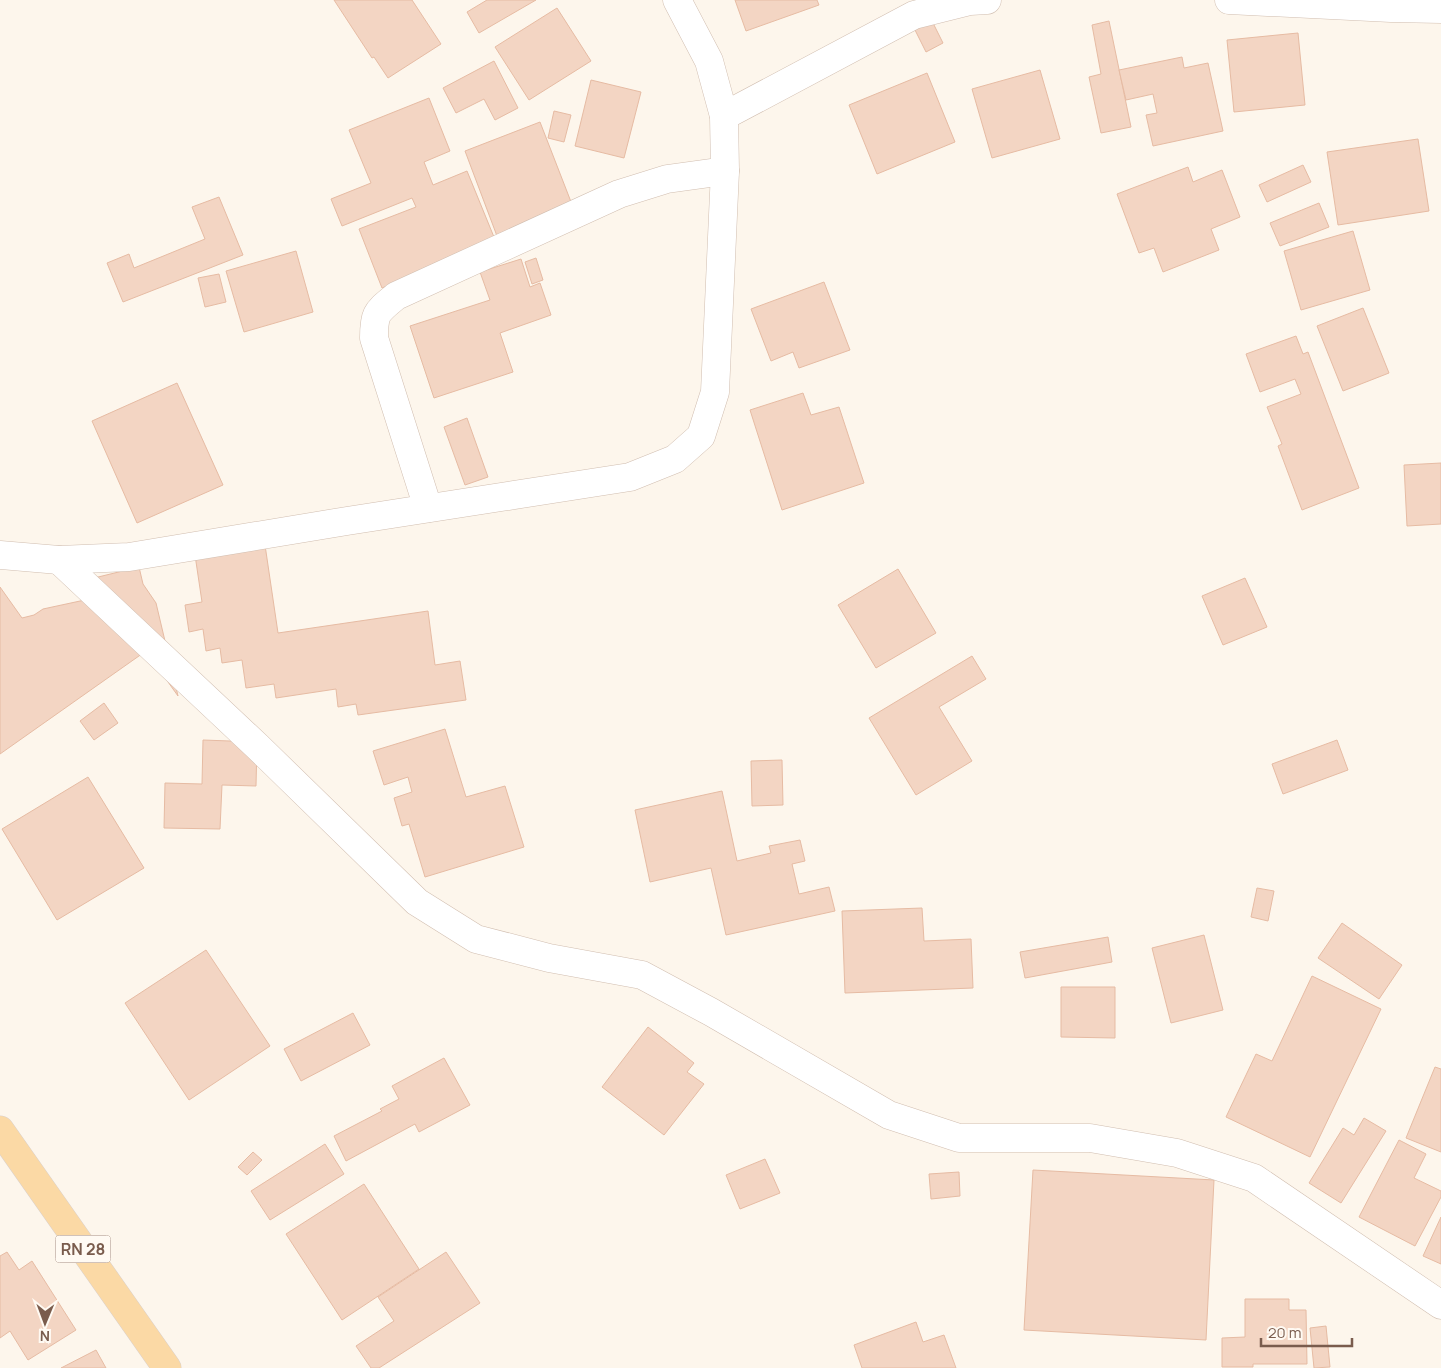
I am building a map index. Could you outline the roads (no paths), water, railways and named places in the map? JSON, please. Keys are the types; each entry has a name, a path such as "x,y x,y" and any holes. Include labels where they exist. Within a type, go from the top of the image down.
{"main road":[{"name":"RN 28","path":"0,1130 167,1368"}],"street":[{"path":"0,555 59,560 129,557 630,477 675,459 701,436 715,392 725,171 724,116 709,61 677,0"},
{"path":"724,116 914,15 970,1 987,0"},
{"path":"1228,0 1441,9"},
{"path":"428,508 374,338 374,320 381,309 396,296 619,194 667,179 725,171"},
{"path":"59,560 258,747 417,902 476,939 549,958 642,975 711,1012 889,1114 959,1138 1090,1138 1177,1152 1254,1178 1441,1305"}]}
